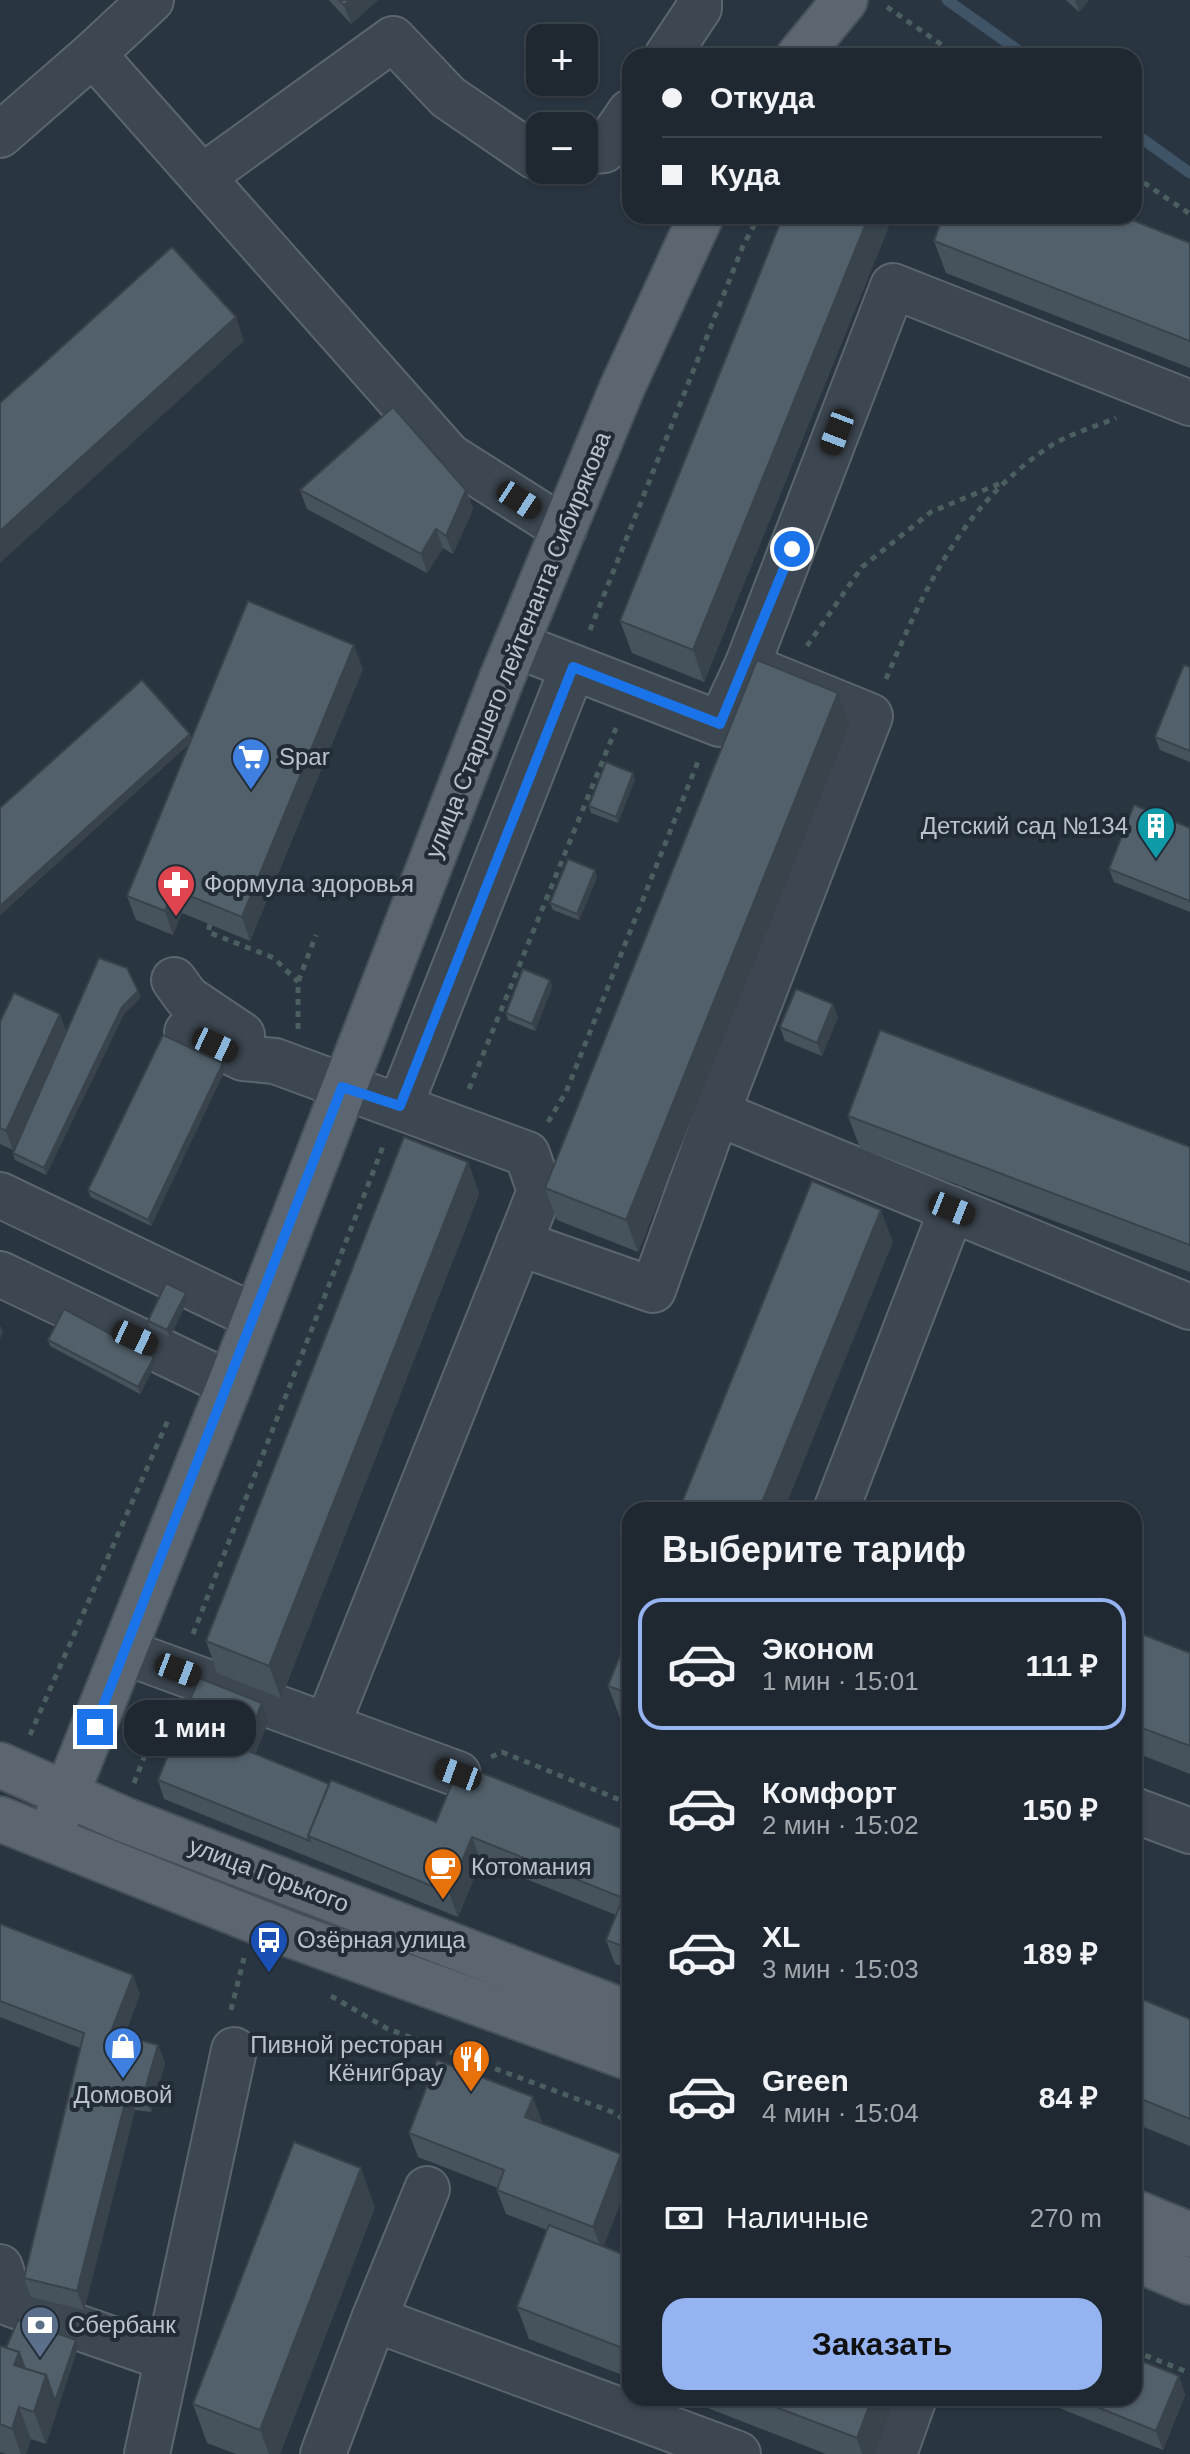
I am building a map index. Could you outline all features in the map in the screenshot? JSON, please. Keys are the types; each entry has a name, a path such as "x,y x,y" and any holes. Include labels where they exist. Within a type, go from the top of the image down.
{"main road":[{"path":"817,48 866,3"},
{"name":"улица Старшего лейтенанта Сибирякова","path":"49,1838 255,1317 310,1074 516,645 622,388 697,224"},
{"name":"улица Горького","path":"0,1765 66,1795 622,2011"},
{"name":"улица Горького","path":"0,1819 291,1935 622,2055"},
{"path":"1142,2215 1190,2235"},
{"path":"1142,2261 1190,2282"}],"street":[{"path":"672,48 699,8 699,0"},
{"path":"0,135 93,54 136,5"},
{"path":"202,177 393,39 448,97 526,151"},
{"path":"93,54 449,456 564,529"},
{"path":"598,151 604,150 622,124"},
{"path":"516,645 720,724 760,671 893,286 1180,399"},
{"path":"400,1106 573,667"},
{"path":"519,1243 653,1290 717,1113 870,716 760,671"},
{"path":"174,980 187,998 310,1074"},
{"path":"187,1032 243,1058 310,1074 527,1154 540,1191 327,1726"},
{"path":"717,1113 1190,1307"},
{"path":"0,1195 255,1317"},
{"path":"839,1502 952,1209"},
{"path":"0,1274 230,1384"},
{"path":"125,1652 458,1774"},
{"path":"1142,1813 1190,1831"},
{"path":"150,2453 166,2358 234,2050"},
{"path":"323,2454 427,2189"},
{"path":"4,2295 166,2358"},
{"path":"374,2319 738,2454"},
{"path":"894,2454 911,2406"}],"path":[{"path":"866,3 944,48"},
{"path":"1142,181 1190,214"},
{"path":"573,667 634,526 743,246 755,224"},
{"path":"870,716 926,586 978,506 1050,446 1180,399"},
{"path":"760,671 800,657 862,567 931,512 1011,479"},
{"path":"453,1127 631,690"},
{"path":"527,1154 566,1092 706,741 720,724"},
{"path":"210,924 208,932 274,958 298,982"},
{"path":"310,1074 298,1049 298,982 316,935"},
{"path":"133,1785 400,1106"},
{"path":"458,1774 502,1752 622,1801"},
{"path":"234,2050 231,2004 245,1953"},
{"path":"388,2029 615,2113 622,2119"},
{"path":"1142,2354 1190,2373"}],"building":[{"path":"780,224 866,224 693,650 620,621"},
{"path":"940,224 1142,224 1190,243 1190,341 934,241"},
{"path":"172,247 236,317 0,531 0,403"},
{"path":"393,407 466,490 446,536 436,529 421,554 300,490"},
{"name":"Spar","path":"248,601 354,645 242,917 173,889 165,911 127,896"},
{"path":"757,660 838,693 626,1220 545,1188"},
{"path":"1184,665 1190,667 1190,751 1155,737"},
{"path":"142,680 190,734 0,906 0,808"},
{"path":"606,762 633,773 616,817 589,806"},
{"name":"Детский сад №134","path":"1134,805 1190,828 1190,901 1109,869"},
{"path":"568,859 595,870 577,914 550,903"},
{"path":"99,958 127,968 138,991 122,1007 44,1168 13,1153"},
{"path":"523,969 550,980 532,1024 506,1013"},
{"path":"796,989 833,1004 817,1043 780,1027"},
{"path":"14,993 60,1014 6,1131 0,1128 0,1022"},
{"path":"880,1030 1190,1147 1190,1245 848,1116"},
{"path":"163,1035 223,1063 148,1220 88,1190"},
{"path":"404,1137 468,1162 269,1666 206,1641"},
{"path":"812,1181 881,1210 762,1502 682,1502"},
{"path":"166,1283 186,1293 167,1330 148,1321"},
{"path":"64,1309 154,1357 138,1387 48,1340"},
{"path":"1142,1634 1190,1653 1190,1746 1142,1728"},
{"path":"622,1651 622,1691 608,1686"},
{"path":"199,1678 262,1703 243,1749 329,1784 308,1836 310,1841 158,1780"},
{"path":"460,1764 622,1829 622,1898 472,1837 449,1893 308,1836 331,1780 436,1822"},
{"path":"622,1900 622,1946 606,1940"},
{"path":"0,1924 133,1975 107,2042 116,2034 158,2045 144,2093 128,2091 77,2291 24,2278 84,2033 0,2001"},
{"path":"1142,1999 1190,2019 1190,2119 1142,2099"},
{"path":"437,2060 533,2097 525,2117 621,2154 593,2227 497,2190 504,2170 409,2133"},
{"path":"294,2142 361,2168 260,2430 193,2404"},
{"path":"549,2225 622,2254 622,2348 517,2307"},
{"name":"Сбербанк","path":"18,2320 76,2340 55,2401 46,2375 25,2369 19,2352 6,2348"},
{"path":"0,2346 19,2352 14,2365 46,2375 34,2412 19,2407 12,2429 0,2424"},
{"path":"1142,2361 1179,2376 1156,2431 1095,2406 1142,2406"},
{"path":"773,2406 869,2406 857,2438"}],"waterway":[{"path":"947,0 1015,48"},
{"path":"1142,139 1190,173"}],"place":[{"name":"Spar","path":"251,791"},
{"name":"Детский сад №134","path":"1156,860"},
{"name":"Формула здоровья","path":"176,918"},
{"name":"Котомания","path":"443,1901"},
{"name":"Озёрная улица","path":"269,1974"},
{"name":"Домовой","path":"123,2080"},
{"name":"Пивной ресторан Кёнигбрау","path":"471,2093"},
{"name":"Сбербанк","path":"40,2359"}],"route":[{"path":"95,1727 230,1384 342,1087 400,1106 573,667 720,724 747,666 792,549"}]}
